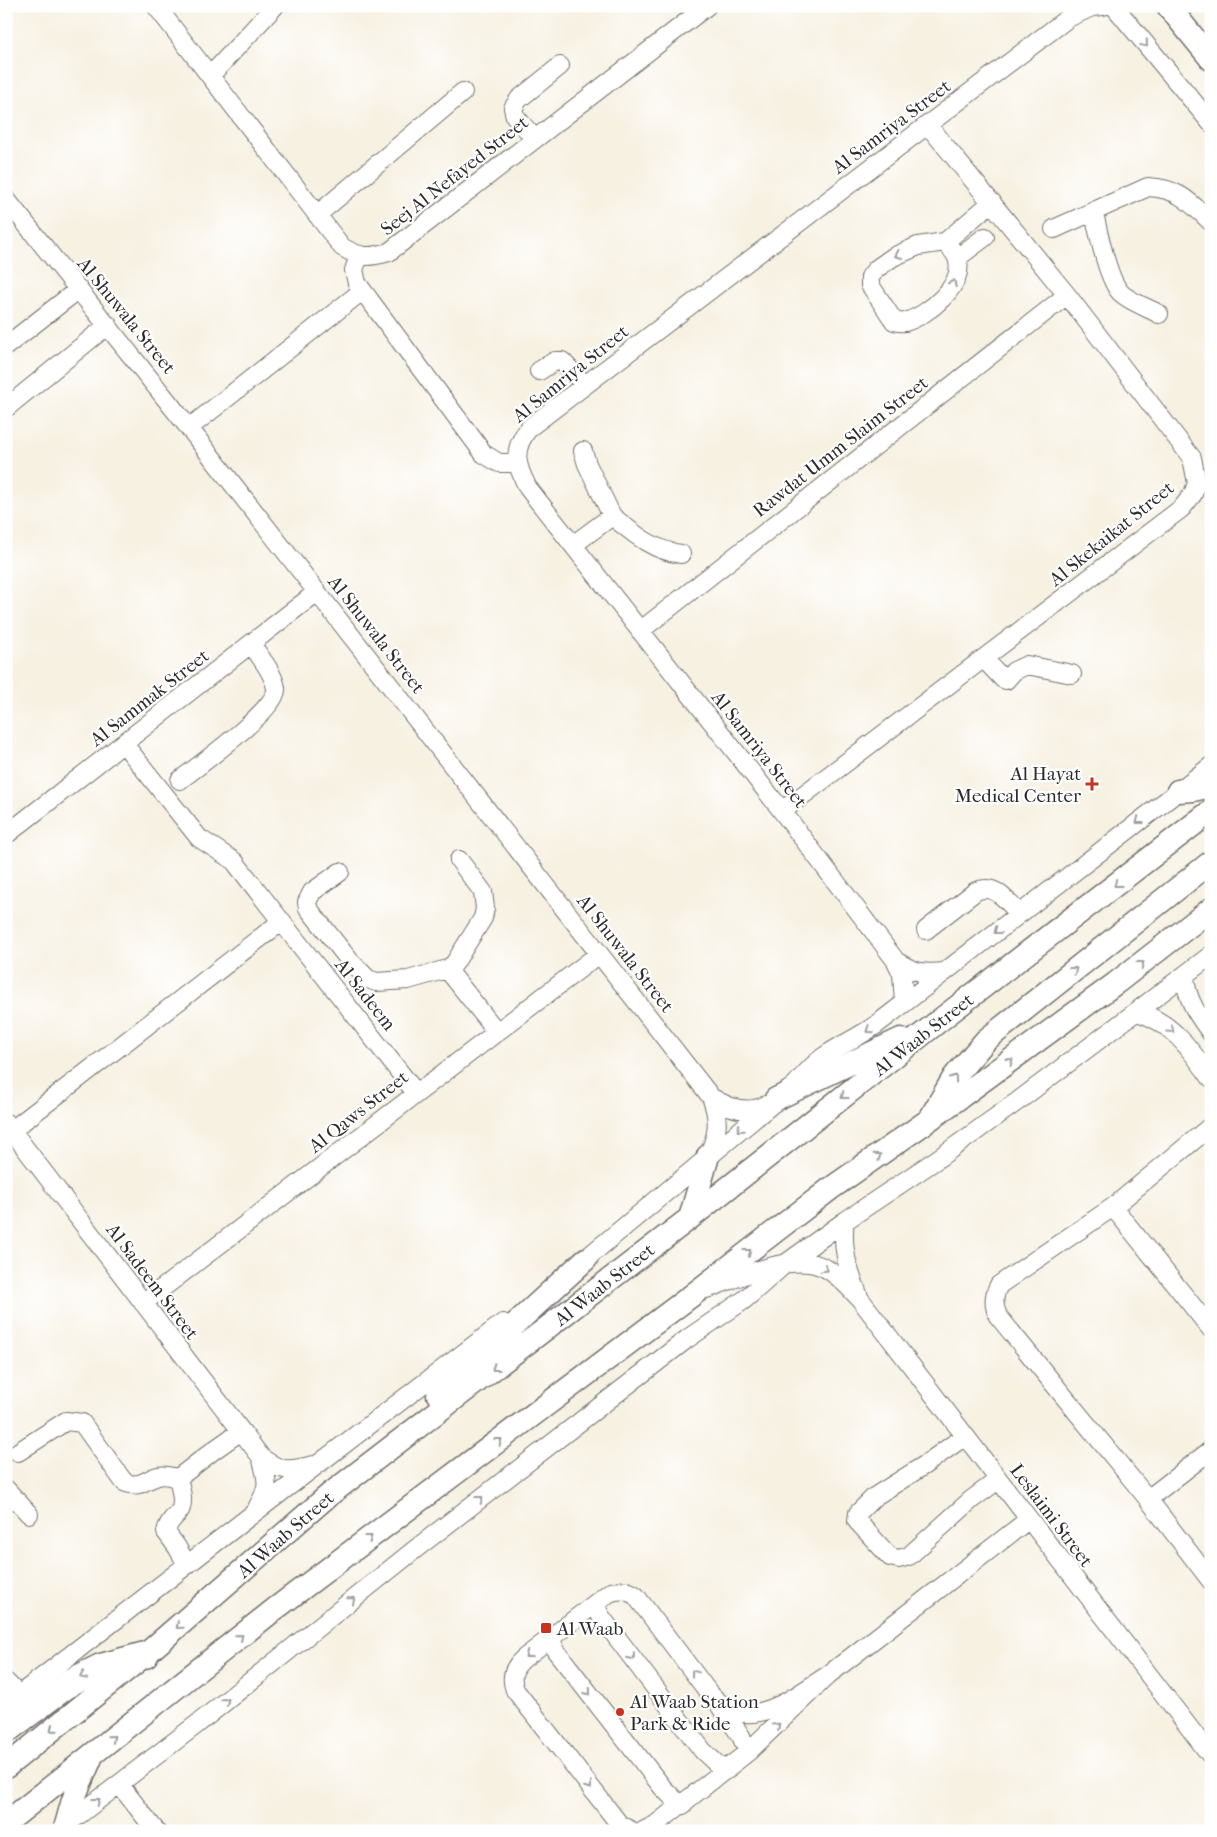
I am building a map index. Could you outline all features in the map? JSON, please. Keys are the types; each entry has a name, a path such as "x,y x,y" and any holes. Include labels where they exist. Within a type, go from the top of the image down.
{"highway":[{"path":"6,1730 71,1682 101,1667 145,1655"}],"main road":[{"path":"1169,6 1211,33"},
{"path":"1169,6 1211,59"},
{"path":"1178,791 1211,786"},
{"name":"Al Waab Street","path":"6,1767 145,1655 329,1495 690,1218 944,1017 1211,811"},
{"path":"929,1120 954,1077 986,1040 1211,862"},
{"path":"6,1824 275,1609 830,1189 929,1120 1116,983 1211,909"},
{"path":"776,1099 944,1017"},
{"path":"690,1218 708,1156"},
{"path":"329,1495 586,1259"},
{"path":"62,1828 92,1754"}],"street":[{"path":"156,6 342,247 359,256 354,270 357,283 362,292 484,454 498,463 518,463"},
{"path":"211,75 275,6"},
{"name":"Seej Al Nefayed Street","path":"359,256 376,256 389,252 707,6"},
{"name":"Al Samriya Street","path":"904,1003 902,974 896,960 782,811 528,488 521,476 518,463 517,449 519,443 530,427 928,125 1072,12 1104,6 1118,11 1211,122"},
{"path":"536,139 515,116 513,108 519,99 560,66"},
{"path":"317,215 463,92"},
{"name":"Al Skekaikat Street","path":"782,811 1182,508 1204,477 1174,433 1067,295 928,125"},
{"path":"1028,247 1050,233 1148,187 1161,188 1184,197 1211,222"},
{"name":"Al Shuwala Street","path":"6,199 108,324 711,1097 717,1111 718,1127 715,1142 708,1156"},
{"path":"945,242 957,258 956,281 938,303 903,323 894,321 870,285 870,277 876,269 893,257 918,246 945,242 992,202"},
{"path":"1094,213 1101,246 1115,285 1122,294 1158,314"},
{"path":"957,258 1006,220"},
{"path":"6,346 79,289"},
{"path":"189,428 362,292"},
{"name":"Rawdat Umm Slaim Street","path":"640,631 1067,295"},
{"path":"6,408 108,324"},
{"path":"539,371 556,361 562,361 585,385"},
{"path":"583,451 587,464 612,516 652,546 681,554"},
{"path":"573,545 612,516"},
{"name":"Al Sammak Street","path":"6,835 317,592"},
{"path":"180,780 260,715 274,698 277,689 272,677 251,644"},
{"path":"984,659 1006,680 1014,670 1026,665 1072,674"},
{"name":"Al Sadeem","path":"124,744 199,838 234,861 416,1094"},
{"name":"Al Waab Street","path":"13,1700 586,1259 795,1085 822,1058 860,1036 904,1003 1211,766"},
{"path":"340,872 312,892 307,902 308,908 350,961 368,979 376,982 408,980 447,969 454,964 484,918 483,892 459,860"},
{"path":"926,930 976,891 985,888 992,889 1020,914"},
{"name":"Al Sadeem Street","path":"282,921 9,1126 261,1457 274,1467 286,1470 319,1464"},
{"name":"Al Qaws Street","path":"143,1303 599,954"},
{"path":"62,1828 196,1725 425,1541 698,1331 744,1300 784,1264 936,1160 1018,1101 1211,955"},
{"name":"Al Samriya Street","path":"896,960 908,969 923,974 945,972"},
{"path":"447,969 497,1032"},
{"path":"1185,975 1190,1001 1197,1016 1211,1033"},
{"path":"1137,1012 1154,1018 1169,1028 1197,1059 1211,1078"},
{"name":"Al Shuwala Street","path":"711,1097 726,1107 743,1110 761,1108 776,1099"},
{"path":"1211,1126 1113,1207 999,1285 994,1293 994,1308 998,1316 1148,1499 1211,1582"},
{"path":"1113,1207 1211,1330"},
{"name":"Leslaimi Street","path":"845,1221 844,1242 846,1261 860,1299"},
{"name":"Leslaimi Street","path":"695,1293 784,1264 807,1262 824,1267 835,1275 860,1299 1211,1756"},
{"path":"18,1452 66,1420 82,1423 124,1482 133,1486 158,1476 178,1478 242,1431"},
{"path":"965,1436 923,1466 874,1496 858,1512 857,1521 890,1557 899,1559 909,1556 971,1500 998,1480"},
{"path":"1148,1499 1211,1450"},
{"name":"Al Sadeem Street","path":"254,1513 265,1495 267,1486 261,1457"},
{"path":"178,1478 182,1499 181,1509 171,1518 166,1532 187,1565"},
{"path":"6,1489 29,1514"},
{"path":"718,1702 729,1709 741,1713 754,1714 766,1712 778,1706 828,1675 1028,1520"},
{"path":"632,1831 620,1825 514,1690 512,1676 518,1664 597,1602 614,1591 626,1591 636,1596 718,1702 742,1736 748,1752"},
{"path":"597,1602 602,1618 703,1751 718,1765 727,1770"},
{"path":"550,1638 556,1651 662,1788 682,1805"},
{"path":"643,1831 655,1826 727,1770 828,1675"},
{"path":"6,1682 13,1700"},
{"path":"119,1784 156,1831"}],"place":[{"name":"Al Hayat Medical Center","path":"1092,784"},
{"name":"Al Waab","path":"546,1628"},
{"name":"Al Waab Station Park & Ride","path":"620,1712"}]}
